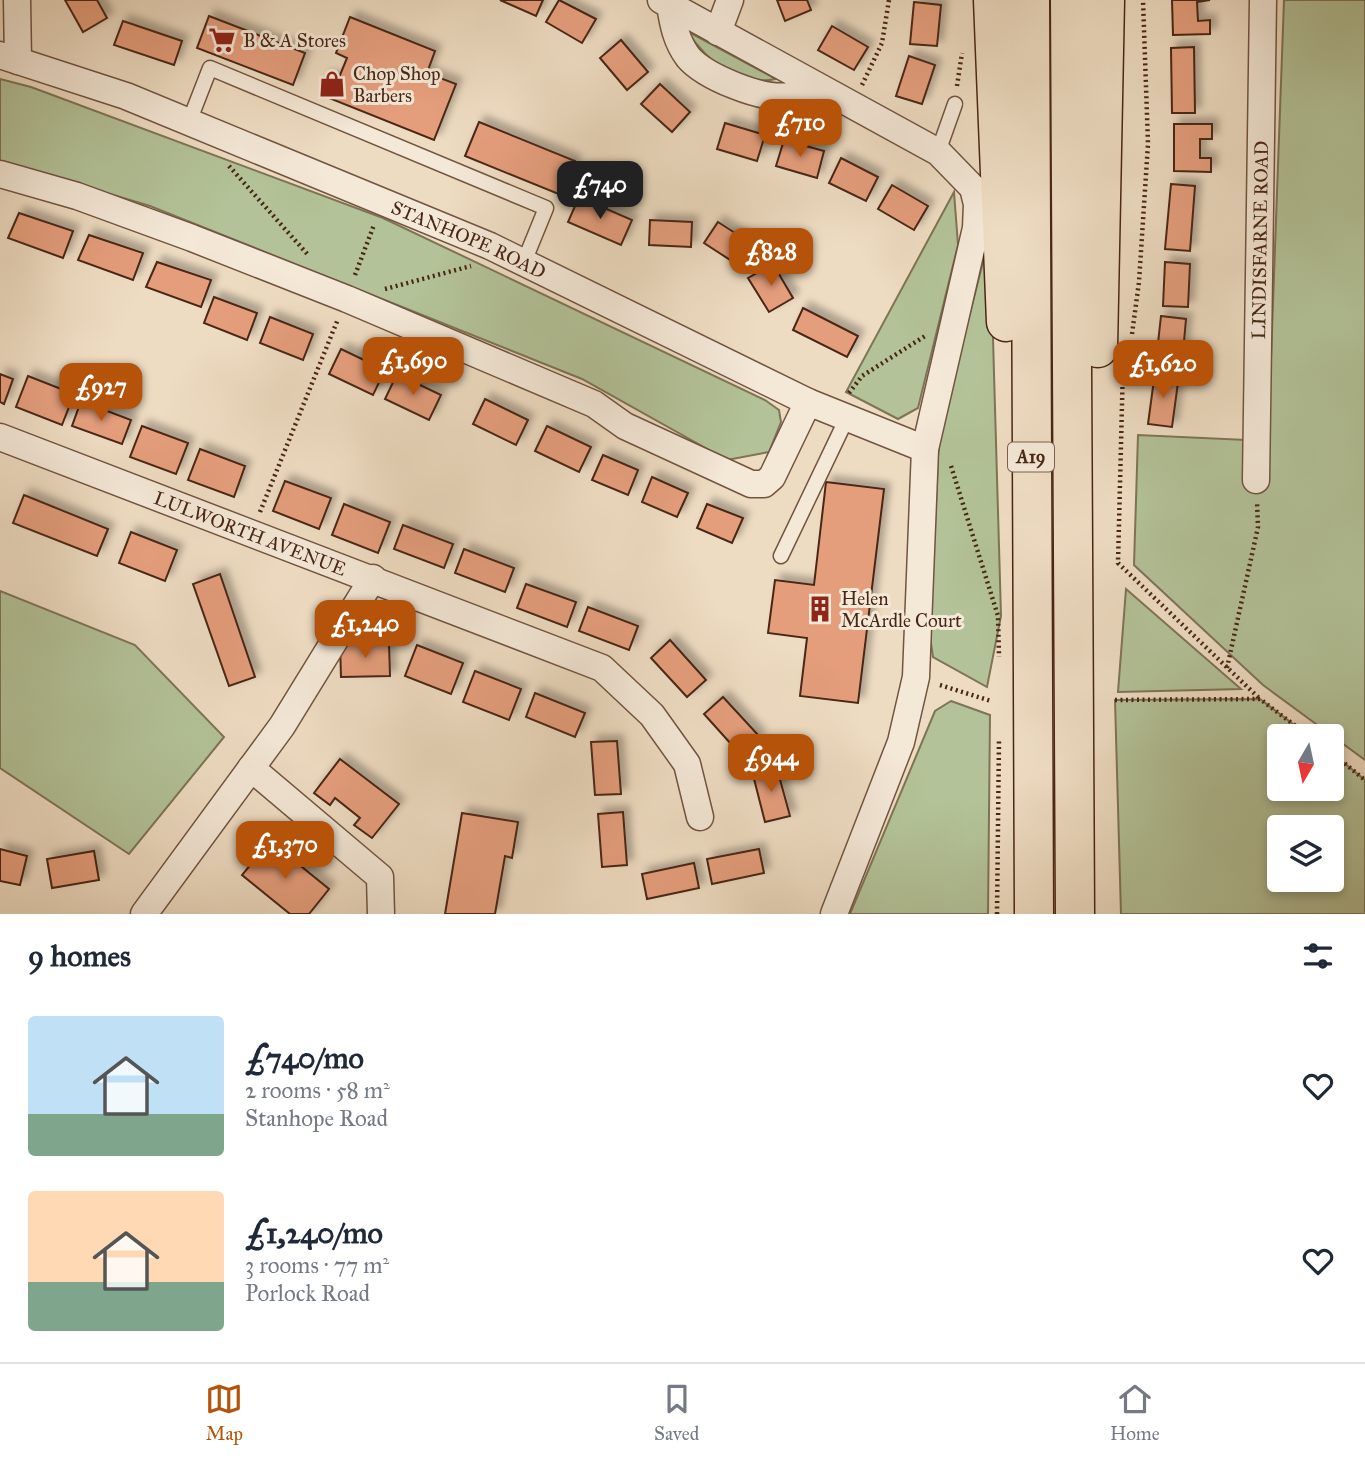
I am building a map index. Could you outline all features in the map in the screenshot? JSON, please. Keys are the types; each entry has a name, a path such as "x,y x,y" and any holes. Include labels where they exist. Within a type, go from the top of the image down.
{"highway":[{"path":"993,0 1018,628 1032,810"},
{"name":"A19","path":"1030,0 1034,914"},
{"name":"A19","path":"1070,0 1075,914"},
{"path":"1075,808 1088,684 1096,531 1105,0"}],"street":[{"path":"9,58 17,0"},
{"path":"718,32 730,0"},
{"name":"LINDISFARNE ROAD","path":"1256,480 1263,0"},
{"path":"665,3 938,152 964,176 973,188 977,204 973,249 925,449 916,677 901,741 834,914"},
{"path":"665,3 674,33 688,58 715,77 747,90 787,96 814,85"},
{"name":"STANHOPE ROAD","path":"9,58 126,96 517,258 808,402 925,449"},
{"path":"0,174 90,201 347,299 594,404 625,426 751,484 764,484 772,477 808,402"},
{"name":"LULWORTH AVENUE","path":"0,437 602,668 652,715 687,764 699,817"},
{"path":"144,914 282,726 373,579"},
{"path":"251,768 380,877 381,914"}],"lane":[{"path":"189,122 210,68 546,208 517,258"},
{"path":"938,152 955,104"},
{"path":"781,556 842,417"}],"path":[{"path":"852,107 882,43 889,0"},
{"path":"1130,346 1139,282 1148,145 1143,0"},
{"path":"226,164 310,257"},
{"path":"252,533 347,299 517,258"},
{"path":"842,417 846,397 862,376 955,316"},
{"path":"1123,356 1118,563 1260,699 1293,724"},
{"path":"925,449 948,454 998,616 999,665"},
{"path":"1227,668 1258,527 1256,480"},
{"path":"916,677 992,701"},
{"path":"1115,700 1260,699"},
{"path":"997,914 1000,729"},
{"path":"1344,763 1365,780"}],"green space":[{"path":"1284,0 1365,0 1365,760 1344,745 1344,724 1316,724 1263,685 1134,565 1138,435 1268,441"},
{"path":"687,31 776,79 749,79 736,75 714,61"},
{"path":"0,79 31,87 383,218 765,400 779,410 781,422 769,452 727,460 582,379 150,206 0,161"},
{"path":"954,192 958,245 918,408 898,419 846,392"},
{"path":"990,234 1001,616 987,687 933,657 930,637 939,436"},
{"path":"1126,589 1241,689 1118,692"},
{"path":"0,591 135,645 224,737 129,854 0,768"},
{"path":"1260,699 1293,724 1267,724 1267,802 1344,802 1344,763 1365,780 1365,914 1121,914 1115,700"},
{"path":"951,701 990,715 988,914 850,914 935,711"}],"building":[{"path":"65,0 97,0 107,18 83,32"},
{"path":"500,0 543,0 536,16"},
{"path":"559,0 596,19 582,43 546,22"},
{"path":"777,0 807,0 811,10 785,21"},
{"path":"1172,0 1210,0 1197,2 1198,21 1210,20 1210,34 1173,35"},
{"path":"914,2 941,5 937,46 910,44"},
{"path":"209,16 305,53 293,85 197,48"},
{"path":"350,17 435,51 427,73 456,84 434,140 319,94 326,76 338,80 347,58 336,53"},
{"path":"123,21 182,41 174,65 114,45"},
{"path":"832,26 868,47 854,70 818,50"},
{"path":"621,40 648,72 627,90 600,58"},
{"path":"1194,47 1195,113 1172,113 1171,48"},
{"path":"909,56 935,65 922,104 896,96"},
{"path":"660,84 690,112 672,132 641,104"},
{"path":"479,122 575,161 561,195 465,156"},
{"path":"725,123 765,135 757,161 717,149"},
{"path":"1174,124 1212,124 1212,139 1200,139 1200,158 1211,158 1211,172 1174,171"},
{"path":"784,140 824,151 817,178 776,166"},
{"path":"841,158 878,177 866,201 829,183"},
{"path":"1171,184 1195,186 1190,251 1165,249"},
{"path":"892,185 928,206 914,230 878,209"},
{"path":"579,197 632,220 621,245 568,222"},
{"path":"19,213 73,231 63,258 8,238"},
{"path":"650,220 692,222 691,247 649,245"},
{"path":"718,222 752,244 738,265 704,243"},
{"path":"89,235 143,253 133,280 78,260"},
{"path":"157,262 211,280 201,307 146,287"},
{"path":"1165,262 1190,264 1188,307 1163,306"},
{"path":"773,264 793,298 769,312 748,278"},
{"path":"214,297 257,313 247,340 204,323"},
{"path":"803,308 858,336 847,357 793,330"},
{"path":"1161,316 1186,319 1182,364 1156,361"},
{"path":"270,317 313,334 303,360 260,343"},
{"path":"341,349 385,370 373,395 329,374"},
{"path":"1155,372 1179,375 1172,427 1148,424"},
{"path":"0,374 13,379 4,404 0,402"},
{"path":"397,374 441,395 429,420 385,399"},
{"path":"28,376 74,394 62,425 16,407"},
{"path":"485,399 528,420 516,445 473,424"},
{"path":"81,401 131,420 122,444 72,426"},
{"path":"142,426 188,443 176,474 130,457"},
{"path":"547,426 591,447 579,472 535,451"},
{"path":"200,449 245,466 234,497 188,480"},
{"path":"603,455 638,470 628,495 592,480"},
{"path":"652,477 688,493 677,517 642,502"},
{"path":"285,481 331,498 319,529 273,511"},
{"name":"Helen McArdle Court","path":"826,482 884,489 858,703 800,696 807,638 768,633 775,580 814,585"},
{"path":"24,495 108,529 97,556 13,523"},
{"path":"344,504 390,522 378,553 332,535"},
{"path":"707,504 743,518 732,543 697,528"},
{"path":"403,525 453,544 444,568 394,549"},
{"path":"131,532 177,550 165,581 119,563"},
{"path":"464,549 514,568 505,592 455,573"},
{"path":"220,574 255,677 229,686 193,584"},
{"path":"526,584 576,602 567,627 517,608"},
{"path":"588,607 638,626 629,650 579,631"},
{"path":"670,640 706,680 687,697 651,658"},
{"path":"389,643 390,676 341,677 340,644"},
{"path":"417,645 463,663 451,694 405,676"},
{"path":"475,671 521,689 509,720 463,702"},
{"path":"535,693 585,713 575,737 526,717"},
{"path":"723,697 759,736 740,754 704,714"},
{"path":"617,741 621,794 595,795 591,742"},
{"path":"340,759 399,804 372,838 354,825 360,818 335,798 330,805 314,793"},
{"path":"776,765 790,816 765,822 752,771"},
{"path":"623,812 627,865 602,867 598,814"},
{"path":"462,813 518,822 512,858 505,856 495,914 445,914"},
{"path":"270,841 329,889 309,914 290,914 242,875"},
{"path":"0,849 27,856 20,885 0,881"},
{"path":"759,849 764,873 712,884 707,859"},
{"path":"94,851 99,880 52,888 47,859"},
{"path":"694,863 699,888 647,899 642,874"}],"place":[{"name":"B & A Stores","path":"222,40"},
{"name":"Chop Shop Barbers","path":"332,84"},
{"name":"Helen McArdle Court","path":"820,609"}]}
